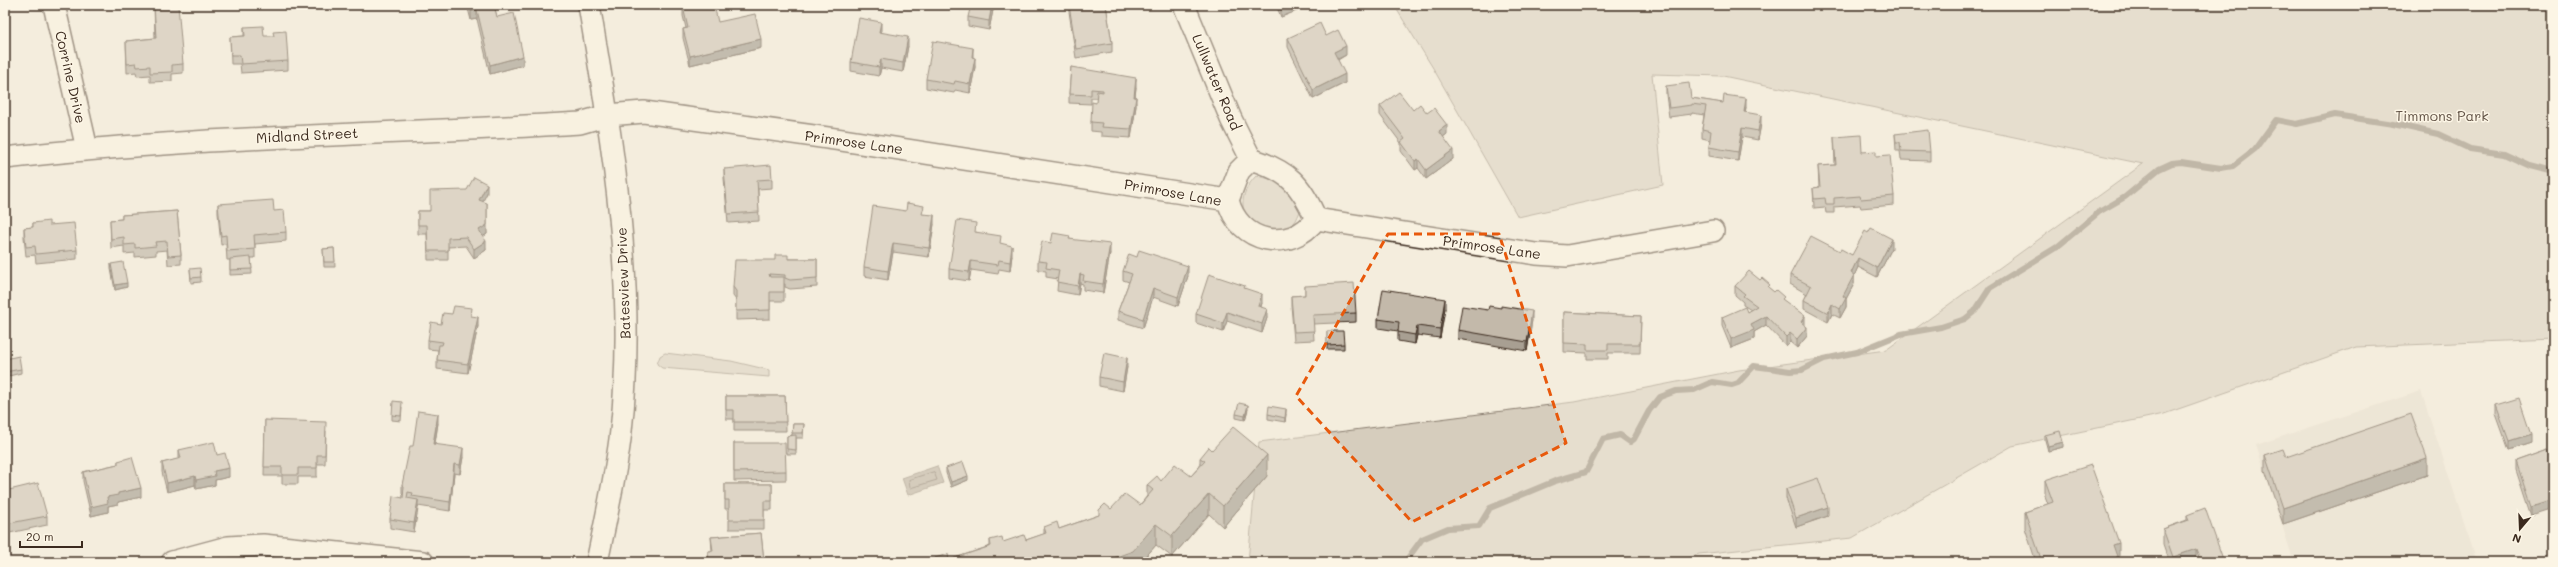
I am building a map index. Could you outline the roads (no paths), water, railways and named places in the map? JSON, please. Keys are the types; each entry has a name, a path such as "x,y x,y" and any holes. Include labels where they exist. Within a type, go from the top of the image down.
{"street":[{"name":"Corrine Drive","path":"54,5 87,149"},
{"name":"Batesview Drive","path":"589,5 616,167 625,273 626,341 621,430 597,562"},
{"name":"Lullwater Road","path":"1184,5 1231,119 1251,159"},
{"name":"Primrose Lane","path":"608,115 644,112 1228,200 1235,220 1242,228 1271,239 1294,237 1304,232 1316,219 1536,254 1567,256 1713,231"},
{"name":"Midland Street","path":"5,158 87,149 206,140 580,123 608,115"},
{"path":"1228,200 1239,171 1251,159 1277,167 1304,192 1316,219"},
{"path":"172,562 228,547 263,545 423,562"}],"water":[{"path":"937,466 943,483 908,495 902,478"}],"waterway":[{"path":"1405,562 1422,539 1448,528 1479,526 1490,508 1555,481 1586,472 1603,439 1620,435 1630,442 1634,439 1649,411 1660,397 1676,391 1694,390 1712,382 1732,385 1738,383 1754,366 1790,371 1802,370 1824,359 1857,352 1901,334 1941,327 1965,319 1975,311 1990,288 2057,247 2099,212 2125,197 2159,169 2172,163 2181,162 2221,168 2233,166 2255,149 2276,120 2297,124 2335,115 2393,124 2438,134 2470,149 2504,154 2530,166 2553,172"}],"park label":[{"name":"Timmons Park","path":"2442,115"}]}
